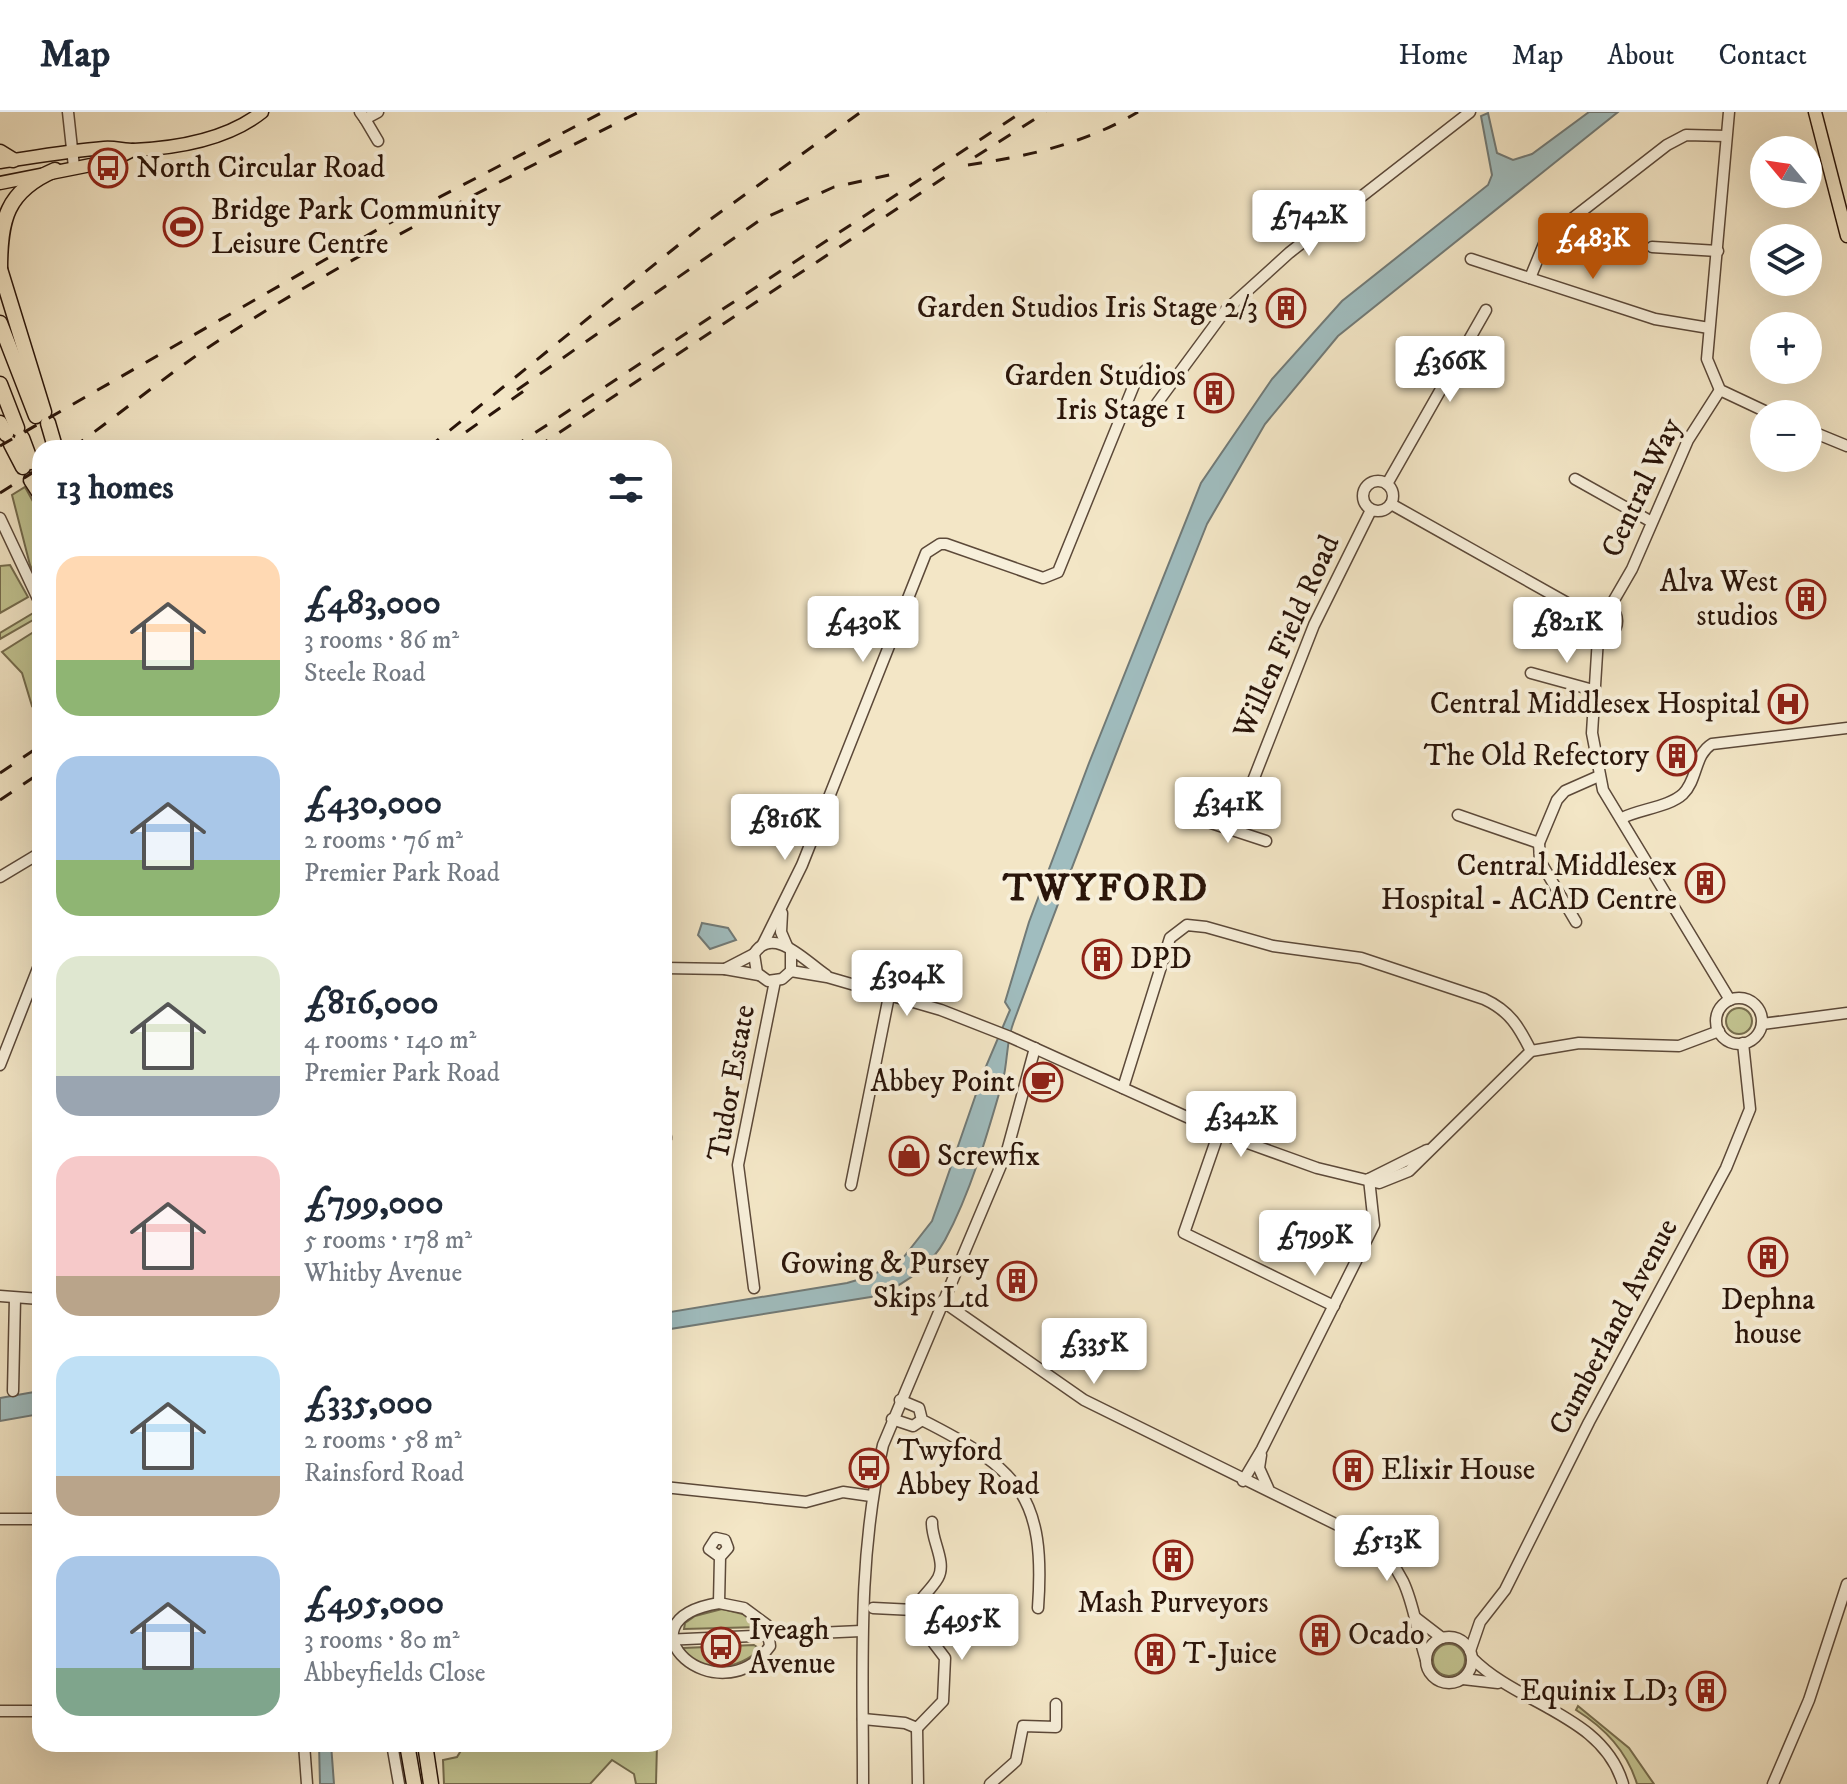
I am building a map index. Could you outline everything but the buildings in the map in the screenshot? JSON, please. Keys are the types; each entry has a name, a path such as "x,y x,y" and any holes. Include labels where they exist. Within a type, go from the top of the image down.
{"highway":[{"path":"42,420 0,269 0,238 11,204 35,179 55,170"},
{"path":"0,323 50,440"},
{"path":"0,384 11,433 32,471"},
{"path":"408,1752 414,1784"},
{"path":"426,1752 431,1784"}],"main road":[{"path":"0,183 111,161 133,150 227,132 262,112"},
{"path":"1815,112 1847,236"},
{"path":"4,158 108,147 133,150"}],"street":[{"path":"68,112 74,167"},
{"path":"378,112 363,116 378,141"},
{"path":"1124,411 1143,418 1225,311 1298,246 1470,112"},
{"path":"1729,112 1707,359 1720,390 1750,404"},
{"path":"1530,278 1546,239 1667,145 1686,135 1726,136"},
{"path":"1652,247 1718,251"},
{"path":"1471,259 1655,319 1709,328"},
{"path":"1387,484 1486,310"},
{"path":"725,969 754,954 763,944 783,907 926,553 940,544 946,544 1043,578 1058,572 1136,380 1148,368"},
{"name":"Central Way","path":"1610,607 1632,569 1650,521 1688,440 1720,390"},
{"path":"1822,435 1844,443"},
{"path":"1575,479 1650,521"},
{"path":"1377,481 1387,484 1392,491 1391,504 1384,510 1371,510 1363,498 1365,489 1377,481"},
{"path":"1391,504 1585,613"},
{"name":"Willen Field Road","path":"1234,829 1314,625 1371,510"},
{"path":"0,518 32,587"},
{"path":"1585,613 1596,605 1610,607 1615,614 1616,625 1608,635 1598,638"},
{"path":"1585,613 1585,628 1598,638"},
{"path":"1598,638 1592,733 1599,776 1607,799 1622,818 1730,1000"},
{"path":"1531,673 1593,690"},
{"path":"1622,818 1681,796 1691,783 1702,752 1712,744 1847,728"},
{"path":"1576,922 1540,861 1539,843 1565,791 1599,776"},
{"path":"1458,815 1539,843"},
{"path":"1199,819 1266,841"},
{"path":"0,877 32,858"},
{"path":"783,907 781,932 789,948 791,971"},
{"path":"1123,1088 1170,938 1187,925 1206,927 1273,946 1361,958 1484,999 1500,1007 1517,1022 1531,1051"},
{"path":"763,944 775,941 789,948 827,977"},
{"path":"754,954 754,966 759,975"},
{"path":"672,968 725,969 775,981 791,971 827,977 997,1031 1219,1132 1317,1168 1379,1183 1399,1177 1433,1148 1531,1051 1551,1045 1579,1043 1679,1046 1719,1031"},
{"name":"Tudor Estate","path":"754,1288 738,1165 775,981"},
{"path":"0,1065 32,983"},
{"path":"851,1185 889,996"},
{"path":"1730,1000 1752,1002 1760,1011 1762,1024 1753,1039 1743,1043 1729,1041 1719,1031 1718,1013 1730,1000"},
{"path":"1762,1024 1847,1013"},
{"name":"Cumberland Avenue","path":"1471,1654 1480,1622 1505,1590 1589,1422 1726,1168 1750,1109 1743,1043"},
{"path":"863,1784 861,1631 871,1496 892,1419 1007,1151 1035,1048"},
{"path":"1219,1132 1184,1233 1334,1306"},
{"path":"1243,1481 1374,1225 1369,1179"},
{"path":"0,1296 32,1299"},
{"path":"13,1391 15,1298"},
{"path":"942,1301 1084,1400 1243,1481 1268,1488 1347,1528 1391,1558 1404,1577 1428,1669 1438,1681 1447,1683 1463,1679 1500,1683"},
{"path":"900,1400 919,1408 922,1420 976,1447 1017,1484 1039,1536 1038,1608"},
{"path":"892,1419 913,1426 922,1420"},
{"path":"1262,1449 1259,1468 1268,1488"},
{"path":"672,1488 806,1502 843,1492 871,1496"},
{"path":"0,1519 32,1519"},
{"path":"914,1610 940,1576 942,1562 934,1547 932,1522"},
{"path":"719,1603 720,1557"},
{"path":"1773,1784 1814,1686 1847,1584"},
{"path":"672,1633 686,1615 719,1603 755,1613 767,1625 771,1638 765,1653 749,1666 719,1672 683,1660 672,1645"},
{"path":"873,1608 914,1610"},
{"path":"914,1610 920,1625 945,1658 943,1701 917,1728 918,1784"},
{"path":"1416,1618 1446,1638 1463,1642 1500,1683 1591,1735 1615,1763 1623,1784"},
{"name":"Cumberland Avenue","path":"1446,1638 1480,1622"},
{"path":"672,1640 771,1638 861,1631"},
{"path":"1426,1660 1428,1651 1446,1638"},
{"path":"1463,1679 1471,1654"},
{"path":"1010,1725 1056,1727 1056,1704"},
{"path":"0,1711 32,1711"},
{"path":"863,1719 905,1723 917,1728"},
{"path":"990,1784 1016,1761 1023,1726"},
{"path":"305,1752 307,1784"},
{"path":"393,1752 399,1784"}],"green space":[{"path":"25,487 32,500 32,569 30,565 12,495"},
{"path":"10,565 28,597 0,613 0,566"},
{"path":"32,614 32,621 0,639 0,633"},
{"path":"32,633 32,706 22,673 2,652"},
{"path":"1739,1008 1748,1012 1752,1021 1748,1030 1739,1034 1730,1030 1726,1021 1730,1012"},
{"path":"722,1609 751,1616 760,1627 684,1629 685,1623 695,1616"},
{"path":"1449,1644 1460,1649 1465,1660 1460,1671 1449,1676 1438,1671 1433,1660 1438,1649"},
{"path":"754,1645 760,1649 752,1656 720,1667 699,1663 683,1648"},
{"path":"1578,1706 1629,1748 1654,1784 1637,1784 1621,1751 1605,1733 1576,1710"},
{"path":"460,1752 657,1752 656,1784 636,1784 634,1774 612,1760 590,1784 444,1784 443,1760 457,1757"}],"water":[{"path":"1589,112 1618,112 1338,336 1265,424 1207,524 1014,1021 1003,1080 978,1162 963,1202 939,1250 916,1274 877,1296 672,1329 672,1312 847,1283 871,1276 903,1258 932,1221 984,1071 1010,1010 1005,1002 1029,922 1201,483 1272,379 1342,301 1488,185 1492,175 1481,116 1488,113 1497,153 1513,160 1532,154"},
{"path":"702,923 728,928 736,940 710,949 698,935"},
{"path":"32,1392 32,1415 0,1421 0,1398"},
{"path":"319,1752 332,1752 334,1784 320,1784"}],"railway":[{"path":"0,446 382,227 603,112"},
{"path":"83,440 185,364 274,306 428,219 639,112"},
{"path":"438,440 708,221 861,112"},
{"path":"524,440 1022,112"},
{"path":"975,157 1046,112"},
{"path":"968,165 1056,147 1097,133 1138,112"},
{"path":"517,390 760,220 834,187 898,173"},
{"path":"548,440 948,175"},
{"path":"466,432 528,388"},
{"path":"0,493 32,473"},
{"path":"0,773 32,751"},
{"path":"0,800 32,778"}],"place":[{"name":"North Circular Road","path":"108,168"},
{"name":"Bridge Park Community Leisure Centre","path":"183,227"},
{"name":"Garden Studios Iris Stage 2/3","path":"1286,308"},
{"name":"Garden Studios Iris Stage 1","path":"1214,393"},
{"name":"Alva West studios","path":"1806,599"},
{"name":"Central Middlesex Hospital","path":"1788,704"},
{"name":"The Old Refectory","path":"1677,756"},
{"name":"Central Middlesex Hospital - ACAD Centre","path":"1705,883"},
{"name":"DPD","path":"1102,959"},
{"name":"Abbey Point","path":"1043,1082"},
{"name":"Screwfix","path":"909,1156"},
{"name":"Dephna house","path":"1768,1257"},
{"name":"Gowing & Pursey Skips Ltd","path":"1017,1281"},
{"name":"Twyford Abbey Road","path":"869,1468"},
{"name":"Elixir House","path":"1353,1470"},
{"name":"Mash Purveyors","path":"1173,1560"},
{"name":"Ocado","path":"1320,1635"},
{"name":"Iveagh Avenue","path":"721,1647"},
{"name":"T-Juice","path":"1155,1654"},
{"name":"Equinix LD3","path":"1706,1691"}],"district":[{"name":"TWYFORD","path":"1106,889"}]}
